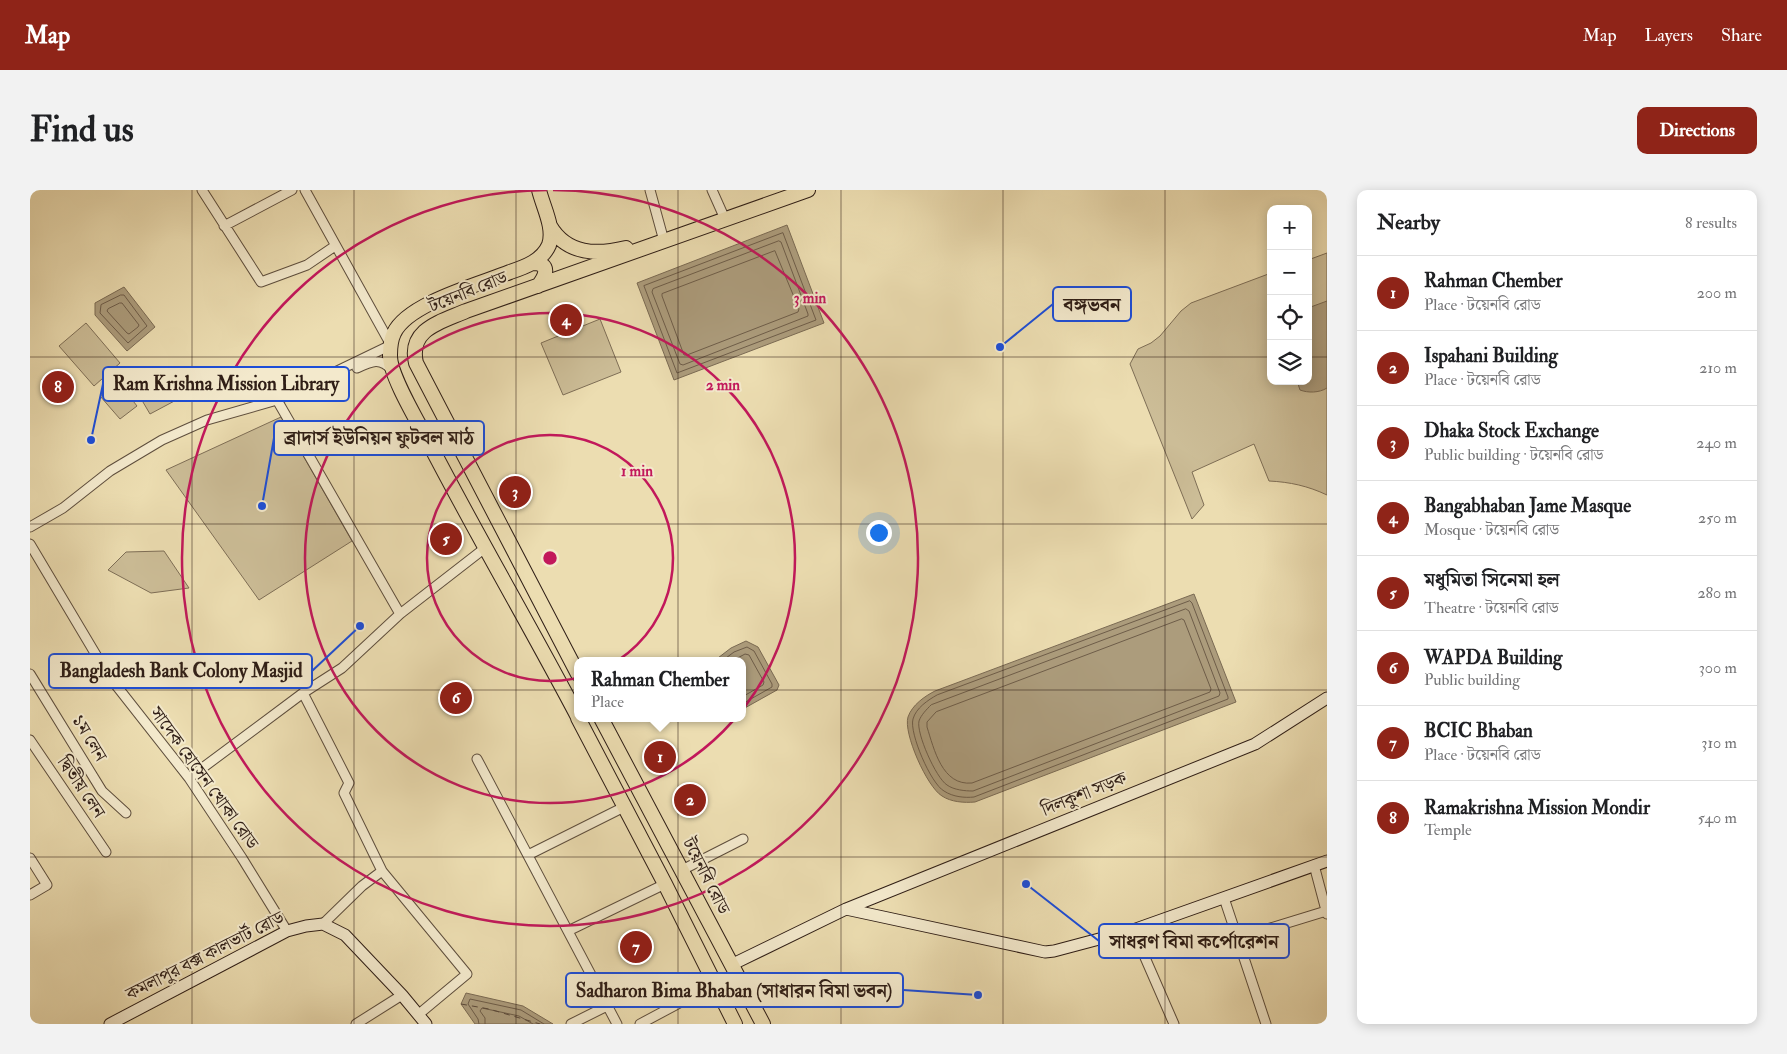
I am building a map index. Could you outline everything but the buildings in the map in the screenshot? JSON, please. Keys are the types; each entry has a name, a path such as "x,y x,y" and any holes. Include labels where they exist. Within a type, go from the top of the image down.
{"main road":[{"path":"539,190 550,226 557,237 569,246 586,252 615,250 664,241 808,190"},
{"path":"533,263 549,244 550,226"},
{"name":"টয়েনবি রোড","path":"574,666 420,372 414,353 416,343 431,326 466,311 664,241"},
{"path":"533,263 544,266 546,271 544,279 538,286"},
{"name":"টয়েনবি রোড","path":"391,346 397,329 415,312 455,292 533,263"},
{"path":"391,346 390,361 404,396 574,711"},
{"path":"580,722 735,1024"},
{"name":"টয়েনবি রোড","path":"603,722 763,1024"}],"street":[{"path":"202,190 261,282 307,265 335,246"},
{"path":"224,226 292,190"},
{"path":"30,528 63,508 110,471 162,440 207,420 277,400 391,346 305,190"},
{"path":"650,190 664,241"},
{"path":"712,190 725,220"},
{"path":"328,375 341,375 375,361 386,363 394,372"},
{"path":"277,400 400,614"},
{"name":"সাদেক হোসেন খোকা রোড","path":"30,544 108,675 188,778 242,858 287,931"},
{"path":"188,778 303,693 342,668 400,614 485,548"},
{"name":"১ম লেন","path":"30,674 102,791 126,813"},
{"path":"303,693 349,783 344,793 382,872 468,974 419,1014"},
{"name":"দিলকুশা সড়ক","path":"731,965 846,909 1255,744 1327,698"},
{"name":"দ্বিতীয় লেন","path":"30,740 106,852"},
{"path":"477,759 617,1024"},
{"path":"528,855 624,807"},
{"path":"682,870 743,839"},
{"path":"30,858 47,885 30,895"},
{"path":"846,909 1045,952 1133,930 1327,861"},
{"path":"1238,938 1327,912 1314,865"},
{"path":"382,872 362,886 323,924 345,935 402,995 426,1024"},
{"path":"568,932 664,884"},
{"path":"1224,898 1266,1024"},
{"name":"কমলাপুর বক্স কালভার্ট রোড","path":"110,1024 287,931 323,924"},
{"path":"1133,930 1174,1024"},
{"path":"640,1024 715,984"},
{"path":"356,1024 402,995"},
{"path":"571,1024 607,1006"}],"shaded area":[{"path":"1327,253 1327,495 1299,485 1269,481 1254,444 1192,472 1204,505 1192,519 1130,364 1138,349 1160,336 1181,311 1191,303 1267,274 1267,385 1312,385 1312,259"},
{"path":"600,319 621,372 563,395 541,343"},
{"path":"86,323 120,363 94,386 59,346"},
{"path":"168,380 180,398 150,414 140,397"},
{"path":"119,383 137,406 120,419 100,396"},
{"path":"281,417 352,541 259,600 166,470"},
{"path":"164,551 189,588 151,593 108,570 126,552"}],"water":[{"path":"787,225 824,323 674,380 637,283"},
{"path":"124,287 155,327 127,351 95,315 95,303"},
{"path":"1327,301 1327,388 1317,392 1300,390 1298,385 1312,385 1312,307"},
{"path":"1194,594 1236,702 975,802 949,800 936,791 923,771 913,747 907,725 910,713 923,698 935,691"},
{"path":"746,641 758,647 779,685 777,690 746,707 746,657 719,657 731,648"},
{"path":"466,993 523,1006 553,1024 475,1024 461,1004"}],"ferry route":[{"path":"461,1004 489,1009 540,1024"}],"place":[{"name":"Bangabhaban Jame Masque","path":"566,320"},
{"name":"বঙ্গভবন","path":"1000,347"},
{"name":"Ramakrishna Mission Mondir","path":"58,387"},
{"name":"Ram Krishna Mission Library","path":"91,440"},
{"name":"Dhaka Stock Exchange","path":"515,492"},
{"name":"ব্রাদার্স ইউনিয়ন ফুটবল মাঠ","path":"262,506"},
{"name":"মধুমিতা সিনেমা হল","path":"446,539"},
{"name":"Bangladesh Bank Colony Masjid","path":"360,626"},
{"name":"WAPDA Building","path":"456,698"},
{"name":"Rahman Chember","path":"660,757"},
{"name":"Ispahani Building","path":"690,800"},
{"name":"সাধরণ বিমা কর্পোরেশন","path":"1026,884"},
{"name":"BCIC Bhaban","path":"636,947"},
{"name":"Sadharon Bima Bhaban (সাধারন বিমা ভবন)","path":"978,995"}]}
